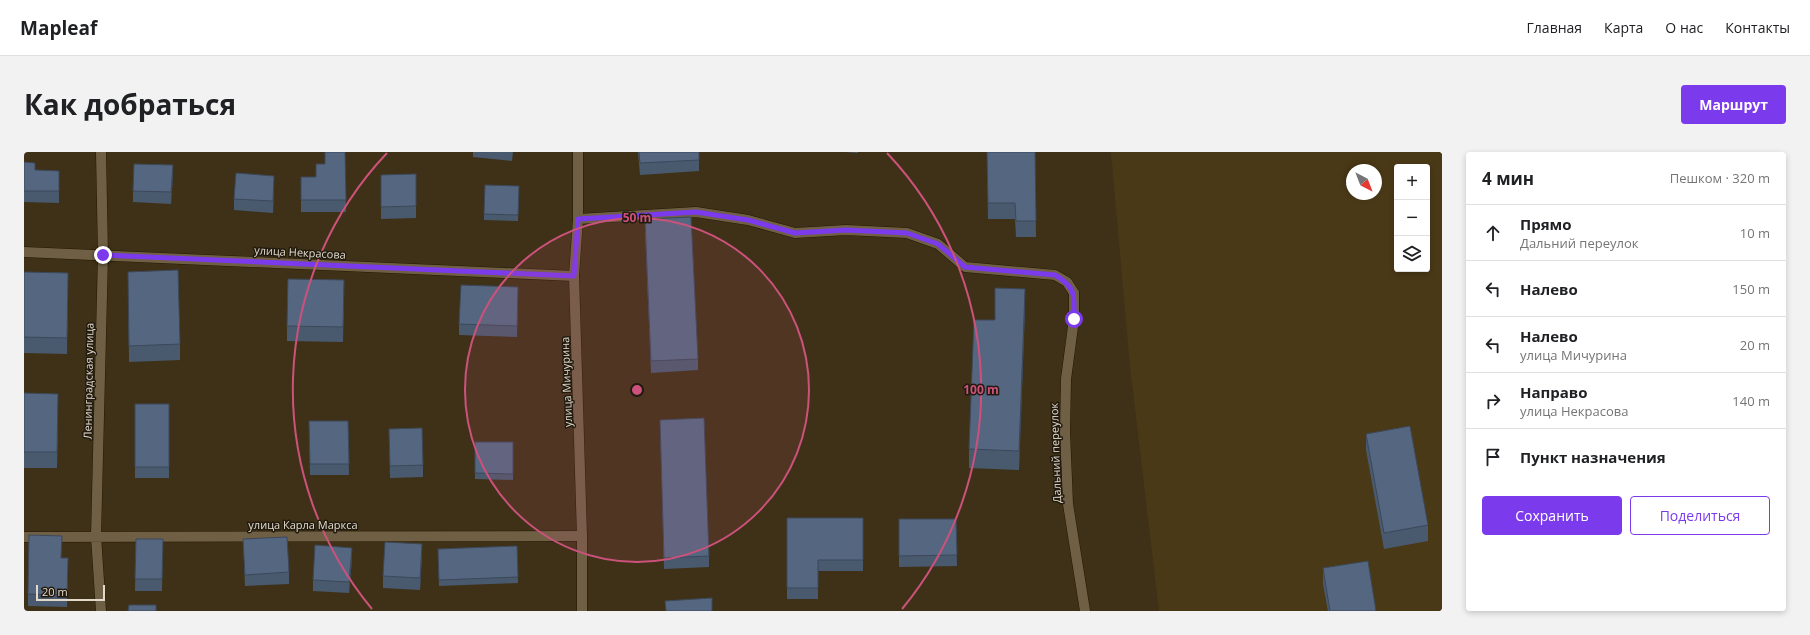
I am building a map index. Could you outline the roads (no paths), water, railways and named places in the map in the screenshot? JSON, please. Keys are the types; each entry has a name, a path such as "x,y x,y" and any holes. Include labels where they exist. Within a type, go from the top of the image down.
{"street":[{"name":"Ленинградская улица","path":"101,152 103,255 96,536 101,611"},
{"name":"улица Мичурина","path":"578,152 578,219 574,276 582,536 582,611"},
{"name":"Дальний переулок","path":"578,219 696,212 748,220 795,233 846,230 907,233 938,244 965,267 1055,275 1067,282 1074,293 1074,319 1066,379 1065,432 1068,504 1086,611"},
{"name":"улица Некрасова","path":"24,252 574,276"},
{"name":"улица Карла Маркса","path":"24,537 582,536"}]}
